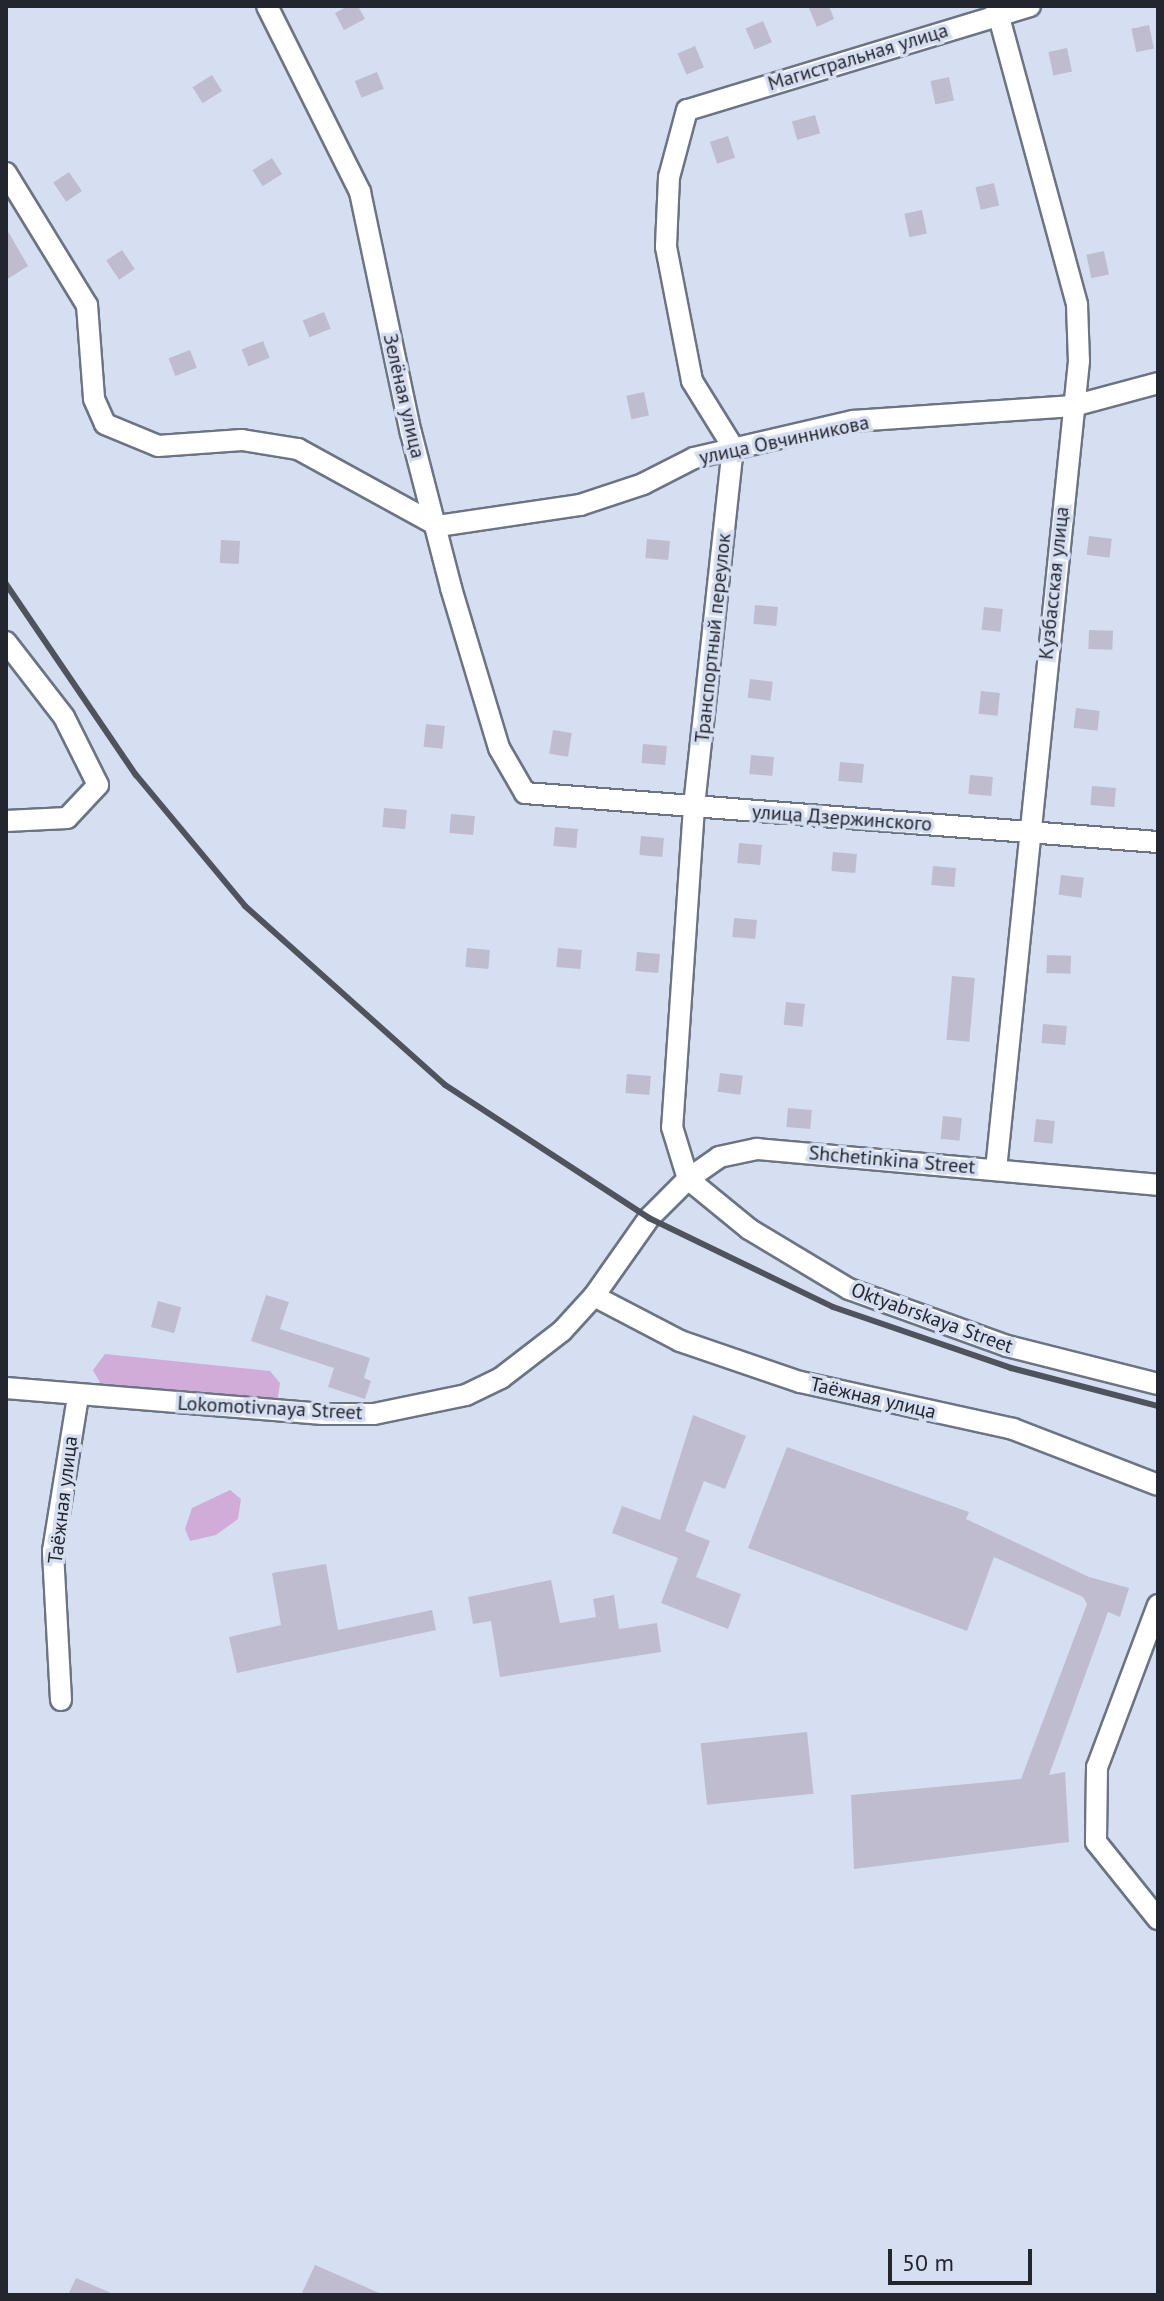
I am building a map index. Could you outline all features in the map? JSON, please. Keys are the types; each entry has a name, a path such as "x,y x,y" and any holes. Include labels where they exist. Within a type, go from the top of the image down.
{"street":[{"name":"Зелёная улица","path":"267,6 360,192 411,433 499,748 525,793"},
{"name":"Магистральная улица","path":"733,447 692,381 666,247 669,177 687,110 997,10 1030,6"},
{"name":"Кузбасская улица","path":"996,1170 1028,833 1079,361 1077,305 997,10"},
{"path":"6,173 87,305 94,399 105,424 158,446 242,440 298,449 438,526"},
{"name":"улица Овчинникова","path":"438,526 580,505 733,447 853,421 1073,406 1158,383"},
{"name":"Транспортный переулок","path":"688,1179 672,1127 694,807 733,447"},
{"path":"6,642 64,717 98,785 67,818 6,821"},
{"name":"улица Дзержинского","path":"525,793 1158,842"},
{"name":"Shchetinkina Street","path":"649,1218 688,1179 719,1157 757,1149 1158,1185"},
{"name":"Oktyabrskaya Street","path":"688,1179 749,1229 849,1289 1007,1346 1158,1384"},
{"name":"Lokomotivnaya Street","path":"6,1388 323,1414 424,1406 501,1378 562,1331 594,1296 649,1218"},
{"name":"Таёжная улица","path":"594,1296 680,1341 800,1382 1013,1429 1158,1485"},
{"name":"Таёжная улица","path":"61,1700 53,1551 78,1396"},
{"path":"1158,1605 1097,1767 1096,1842 1158,1919"}],"shaded area":[{"path":"105,1354 270,1371 280,1383 276,1411 108,1397 93,1370"},
{"path":"230,1490 241,1499 238,1519 216,1535 190,1541 185,1529 192,1508"}],"building":[{"path":"348,6 358,6 365,19 344,30 335,13"},
{"path":"808,6 829,6 834,19 817,27"},
{"path":"763,21 772,42 754,50 746,28"},
{"path":"1149,25 1154,48 1136,52 1131,29"},
{"path":"695,46 704,67 686,75 678,53"},
{"path":"1067,48 1072,71 1053,75 1048,52"},
{"path":"377,72 384,89 361,98 355,81"},
{"path":"212,75 222,91 203,103 192,87"},
{"path":"949,77 954,100 935,104 930,81"},
{"path":"815,115 820,133 797,140 792,122"},
{"path":"728,136 735,158 717,164 710,142"},
{"path":"272,158 282,174 263,186 252,170"},
{"path":"69,172 82,191 66,202 53,183"},
{"path":"994,183 999,205 981,210 975,187"},
{"path":"922,210 927,233 909,237 904,214"},
{"path":"6,228 28,266 6,280"},
{"path":"122,250 135,269 119,280 106,261"},
{"path":"1104,251 1109,274 1091,278 1086,255"},
{"path":"324,312 331,329 309,337 303,321"},
{"path":"263,341 270,358 248,366 242,350"},
{"path":"190,350 197,368 175,376 169,358"},
{"path":"644,392 649,415 631,419 626,396"},
{"path":"1089,536 1112,539 1110,558 1087,555"},
{"path":"647,539 670,541 668,560 645,558"},
{"path":"221,540 240,541 239,564 220,563"},
{"path":"755,605 778,607 776,626 753,624"},
{"path":"984,607 1003,609 1000,632 982,630"},
{"path":"1089,630 1113,631 1112,650 1088,649"},
{"path":"750,679 773,682 771,701 748,698"},
{"path":"981,691 1000,693 997,716 979,714"},
{"path":"1076,708 1100,711 1097,731 1074,728"},
{"path":"426,724 445,726 442,749 424,747"},
{"path":"553,730 572,733 568,757 549,754"},
{"path":"643,744 667,746 665,765 641,763"},
{"path":"751,755 774,757 772,776 749,774"},
{"path":"840,762 864,764 862,783 838,781"},
{"path":"970,775 993,777 991,796 968,794"},
{"path":"1092,786 1116,788 1114,807 1090,805"},
{"path":"384,808 407,810 405,829 382,827"},
{"path":"451,814 475,816 473,835 449,833"},
{"path":"555,827 578,829 576,848 553,846"},
{"path":"641,836 664,838 662,857 639,855"},
{"path":"739,843 762,845 760,865 737,863"},
{"path":"833,852 857,854 855,873 831,871"},
{"path":"933,866 956,868 954,887 931,885"},
{"path":"1061,875 1084,878 1081,898 1059,895"},
{"path":"734,918 757,920 755,939 732,937"},
{"path":"467,948 490,950 488,969 465,967"},
{"path":"558,948 582,950 580,969 556,967"},
{"path":"637,952 660,954 658,973 635,971"},
{"path":"1047,955 1071,956 1070,974 1046,973"},
{"path":"952,976 975,978 969,1042 946,1040"},
{"path":"786,1002 805,1004 802,1027 784,1025"},
{"path":"1043,1024 1067,1026 1065,1045 1041,1043"},
{"path":"720,1073 743,1076 741,1095 718,1092"},
{"path":"627,1074 651,1076 649,1095 625,1093"},
{"path":"788,1108 812,1110 810,1129 786,1127"},
{"path":"943,1116 962,1118 959,1141 941,1139"},
{"path":"1036,1119 1055,1121 1052,1144 1034,1142"},
{"path":"266,1295 289,1302 280,1329 370,1358 364,1378 371,1381 365,1399 328,1387 334,1368 251,1341"},
{"path":"158,1301 181,1307 174,1333 151,1327"},
{"path":"693,1415 746,1436 725,1489 704,1481 685,1531 710,1541 696,1577 741,1594 728,1629 661,1603 678,1558 612,1533 622,1506 660,1520"},
{"path":"787,1447 969,1512 966,1519 1089,1577 1129,1588 1120,1617 1108,1612 1049,1775 1065,1772 1069,1842 854,1869 851,1795 1021,1779 1087,1604 1083,1597 994,1557 967,1631 748,1548"},
{"path":"326,1564 338,1630 432,1610 436,1630 237,1673 229,1637 281,1625 272,1573"},
{"path":"551,1580 560,1623 596,1617 593,1599 614,1595 619,1629 657,1623 661,1652 500,1677 491,1621 473,1624 468,1597"},
{"path":"807,1732 813,1794 707,1805 701,1743"},
{"path":"315,2265 384,2295 301,2295"},
{"path":"76,2278 116,2295 68,2295"}],"railway":[{"path":"6,584 136,775 245,906 445,1085 649,1218 833,1307 1011,1368 1158,1406"}]}
